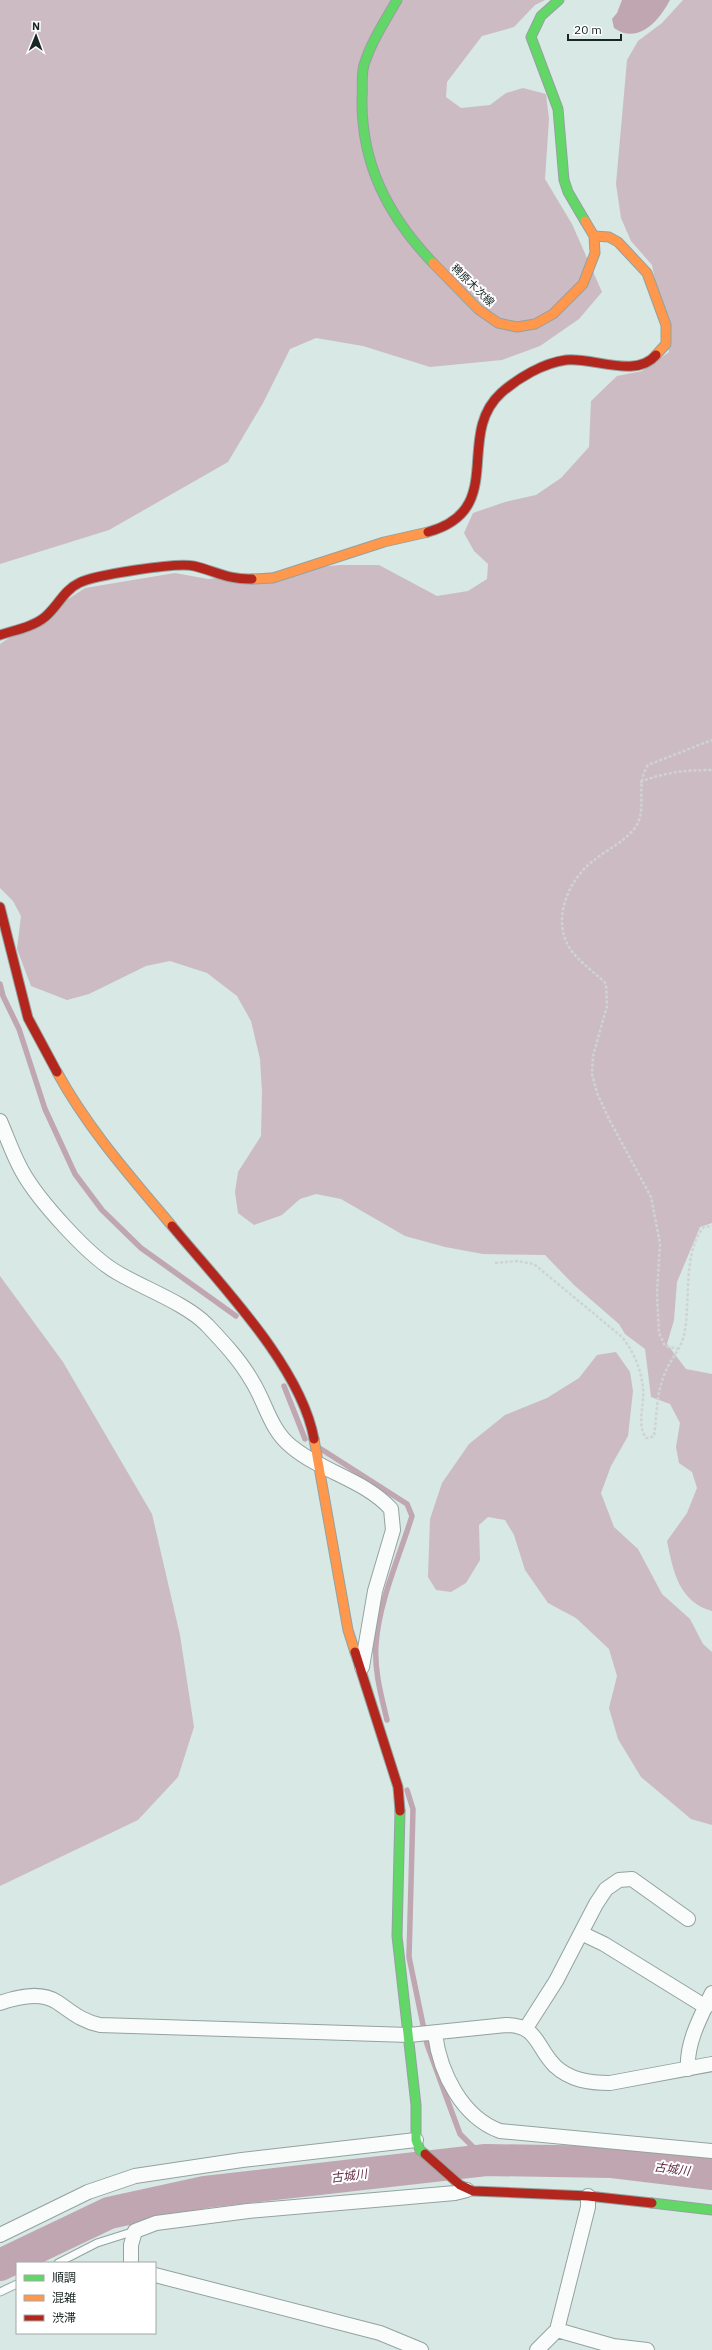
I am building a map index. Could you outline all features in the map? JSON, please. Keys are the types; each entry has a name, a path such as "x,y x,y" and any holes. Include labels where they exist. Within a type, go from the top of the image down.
{"street":[{"name":"稗原木次線","path":"397,0 377,34 363,66 362,124 368,157 382,194 411,240 478,309 498,323 517,327 535,324 552,314 572,298 583,284 590,268 595,253 594,236"},
{"path":"0,635 41,619 67,590 80,582 149,568 182,565 193,566 236,580 273,578 384,542 423,534 453,522 468,509 472,500 489,408 507,388 544,366 557,361 567,360 638,367 653,359 666,344 666,325 647,273 618,242 609,237 594,236 568,192 564,180 558,109 531,37 540,16 546,9 559,0"},
{"path":"0,907 3,940 28,1018 70,1097 96,1134 234,1301 287,1370 311,1424 337,1576 348,1630 398,1787 400,1818 397,1936 423,2035 458,2096 469,2111 490,2127 500,2131 712,2151"},
{"path":"0,1121 22,1170 38,1196 92,1254 108,1267 158,1293 205,1323 251,1379 273,1426 281,1438 386,1503 393,1516 393,1530 375,1591 361,1673"},
{"path":"526,2028 556,1981 596,1904 606,1889 623,1878 632,1879 688,1919"},
{"path":"581,1933 604,1944 706,2007"},
{"path":"688,2069 687,2058 690,2045 712,1993"},
{"path":"0,2003 16,1997 45,1997 56,2001 87,2022 100,2025 423,2035 506,2025 526,2028 555,2065 578,2080 610,2083 712,2064"},
{"path":"423,2035 418,2145 463,2187 480,2192 588,2196 712,2210"},
{"path":"0,2234 88,2192 134,2176 204,2165 418,2145"},
{"path":"131,2262 131,2245 135,2231 156,2223 248,2211 455,2192 463,2187"},
{"path":"537,2350 557,2330 588,2207 588,2196"},
{"path":"156,2275 380,2333 421,2350"},
{"path":"557,2330 613,2346 647,2350"}],"lane":[{"path":"60,2262 97,2243 135,2231"},
{"path":"0,2292 16,2284"}],"path":[{"path":"679,1349 665,1346 659,1333 657,1293 660,1243 651,1197 610,1121 597,1093 592,1074 592,1056 607,1006 606,984 572,951 566,942 561,922 567,896 584,869 635,829 640,816 640,782 648,766 712,740"},
{"path":"640,782 656,776 685,769 712,770"},
{"path":"495,1263 517,1261 534,1264 622,1337 630,1347 640,1372 644,1390 641,1429 646,1438 654,1436 658,1395 665,1372 679,1349 684,1334 689,1274 695,1247 701,1230 704,1227 712,1226"}],"shaded area":[{"path":"0,0 545,0 535,5 514,27 482,36 447,82 446,97 461,108 490,105 506,93 523,88 546,94 549,119 545,179 572,224 602,292 579,319 540,346 502,360 430,367 363,346 316,338 290,349 263,403 228,462 109,530 0,564"},
{"path":"622,0 670,0 654,23 639,32 631,34 623,33 614,28 612,19 617,13"},
{"path":"683,0 712,0 712,1223 700,1227 677,1282 674,1320 667,1344 686,1369 712,1374 712,1611 701,1607 685,1593 679,1584 672,1563 667,1541 687,1513 697,1488 692,1472 679,1463 676,1447 680,1423 670,1404 651,1397 645,1349 625,1334 619,1324 574,1285 545,1255 483,1254 445,1247 405,1236 341,1199 316,1194 300,1199 282,1215 254,1225 238,1213 235,1192 238,1172 261,1136 262,1092 260,1059 251,1021 237,996 207,973 170,961 146,966 89,994 67,1000 31,986 17,949 21,916 13,901 0,888 0,644 85,588 175,573 208,579 339,565 379,565 437,596 468,591 487,579 488,564 474,551 464,533 473,513 505,502 536,495 561,478 589,447 591,401 617,376 642,371 669,352 652,265 631,241 621,218 616,184 627,60 638,41 662,23"},
{"path":"0,1276 63,1362 152,1514 180,1635 194,1727 178,1777 138,1820 0,1886"},
{"path":"616,1352 630,1372 633,1391 628,1436 611,1466 601,1493 614,1527 638,1549 662,1594 690,1619 703,1644 712,1652 712,1825 691,1819 641,1777 618,1739 609,1708 617,1676 609,1649 576,1618 548,1603 525,1570 514,1535 505,1520 488,1517 479,1525 480,1560 466,1583 451,1592 436,1590 428,1577 430,1519 442,1483 469,1444 505,1415 547,1398 579,1378 597,1355"}],"waterway":[{"path":"0,984 3,996 19,1029 45,1109 75,1174 102,1210 141,1248 236,1316"},
{"path":"284,1386 305,1439"},
{"path":"321,1449 407,1504 412,1516 385,1596 376,1644 378,1682 387,1720"},
{"path":"407,1790 413,1809 409,1957 427,2044 460,2134 486,2160"},
{"name":"古城川","path":"0,2265 109,2213 205,2192 486,2160 612,2162 712,2174"}],"traffic: fast":[{"path":"397,0 374,40 363,69 362,98 366,145 372,167 390,208 417,245 433,263"},
{"path":"559,0 541,16 531,37 558,109 564,180 568,192 585,221"},
{"path":"400,1811 397,1936 416,2105 416,2140 420,2150 425,2154"},
{"path":"652,2203 712,2210"}],"traffic: slow":[{"path":"433,263 478,309 498,323 517,327 535,324 553,314 583,284 595,253 594,236 585,221"},
{"path":"594,236 609,237 618,242 647,273 666,325 666,344 656,355"},
{"path":"252,579 273,578 384,542 428,532"},
{"path":"57,1072 69,1093 96,1133 172,1226"},
{"path":"314,1439 348,1630 355,1652"}],"traffic: jam":[{"path":"428,532 452,521 467,507 474,490 481,430 488,410 501,393 508,387 531,372 549,364 566,360 589,361 626,366 647,362 656,355"},
{"path":"0,635 29,626 40,620 50,613 65,594 74,586 101,576 185,565 194,566 229,577 252,579"},
{"path":"0,907 28,1018 57,1072"},
{"path":"172,1226 256,1326 276,1355 293,1383 306,1411 314,1439"},
{"path":"355,1652 398,1787 400,1811"},
{"path":"425,2154 460,2185 473,2191 588,2196 652,2203"}]}
